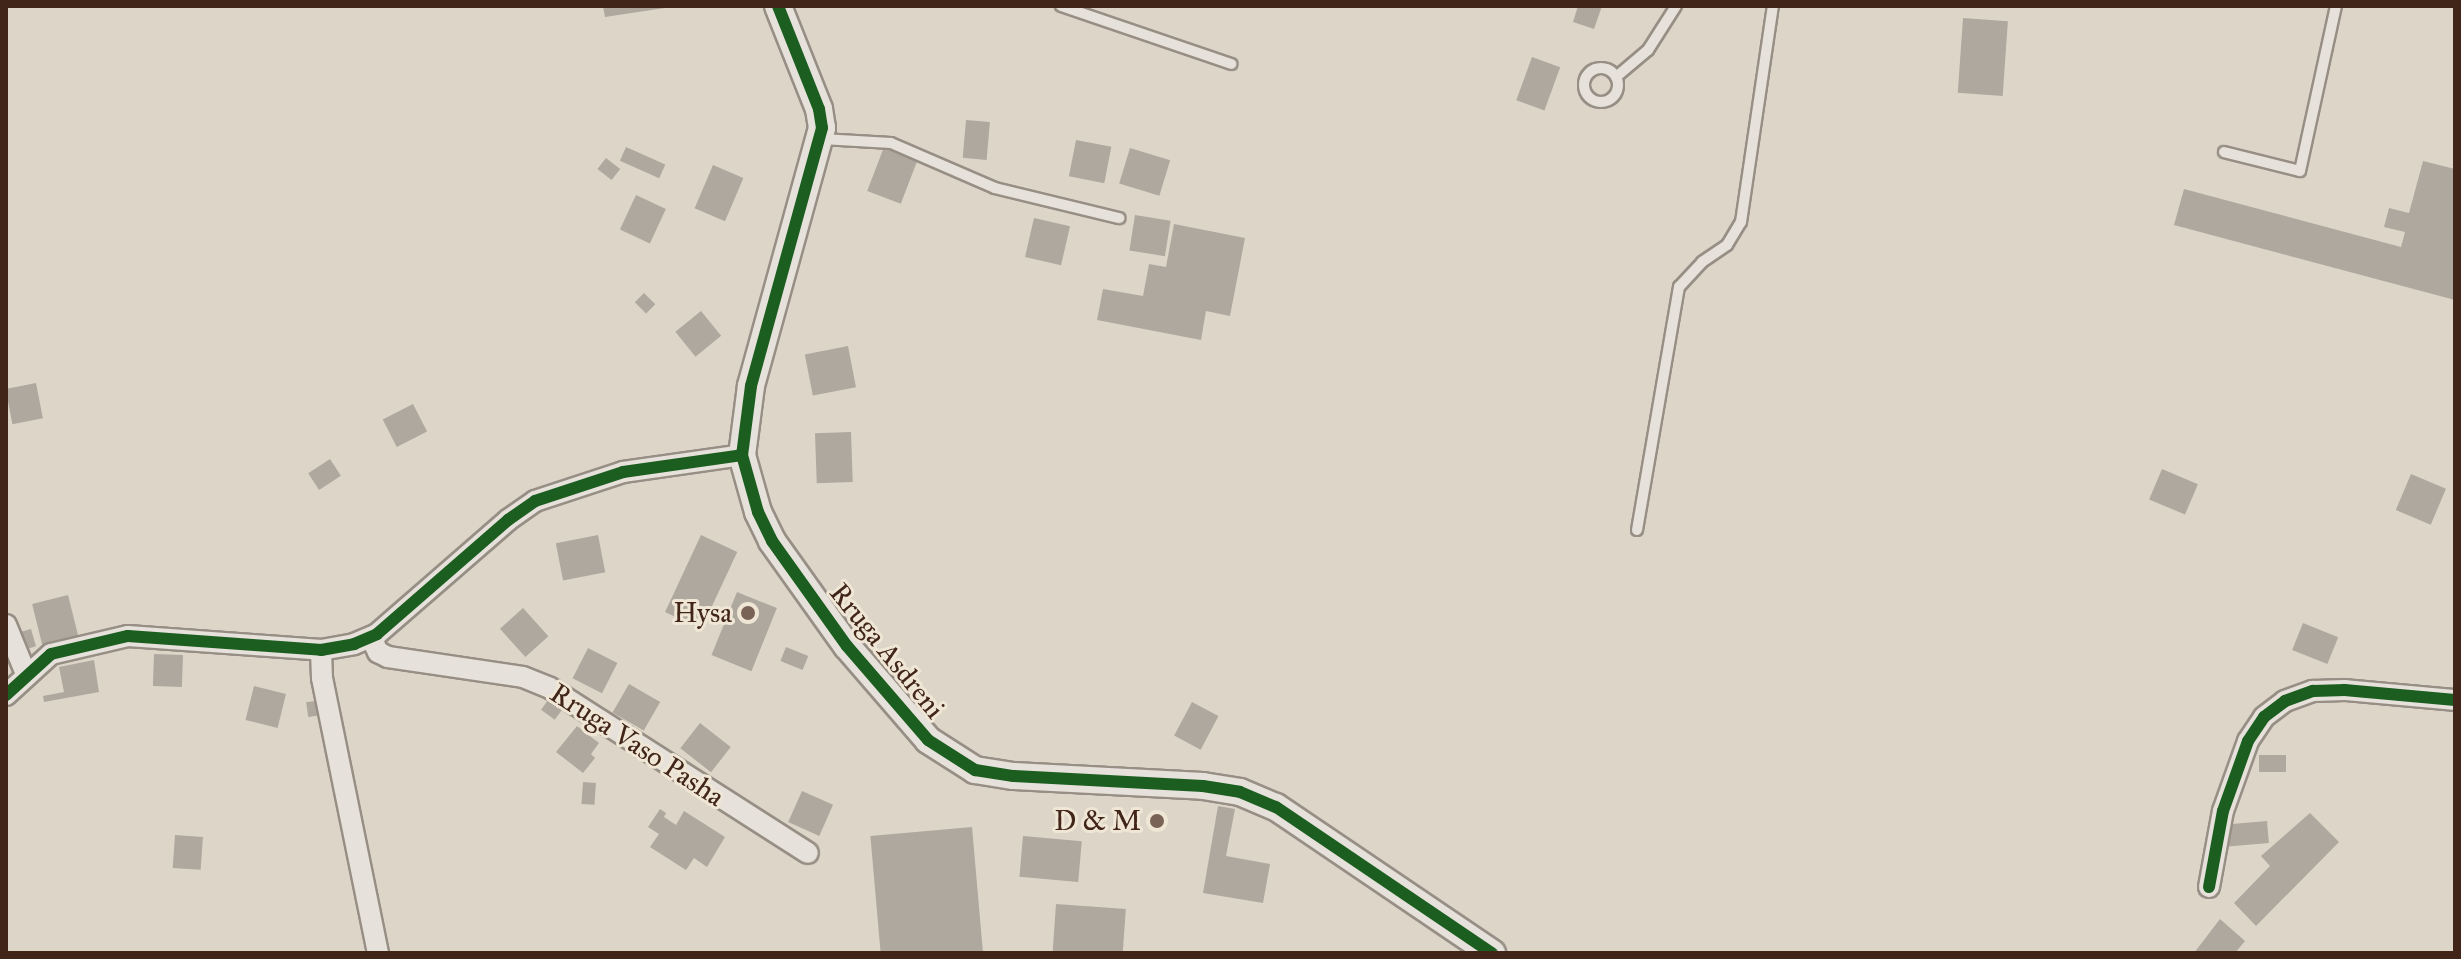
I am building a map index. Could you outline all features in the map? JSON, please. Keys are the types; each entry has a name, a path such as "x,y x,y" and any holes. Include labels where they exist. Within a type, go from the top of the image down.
{"street":[{"name":"Rruga Asdreni","path":"778,6 819,109 820,139 751,386 742,455 758,512 795,574 876,683 928,740 975,770 1014,776 1203,786 1240,792 1276,807 1492,953"},
{"path":"6,695 51,654 128,636 321,650 344,647 371,637 508,520 535,501 623,472 742,455"},
{"path":"6,625 26,674"},
{"name":"Rruga Vaso Pasha","path":"371,637 378,652 388,657 523,677 550,688 808,853"},
{"path":"321,650 322,678 378,953"},
{"path":"2209,887 2223,811 2248,741 2264,717 2285,701 2313,691 2345,690 2455,700"}],"lane":[{"path":"1061,6 1231,64"},
{"path":"1616,77 1648,50 1676,6"},
{"path":"1637,530 1679,287 1702,262 1727,245 1741,222 1773,6"},
{"path":"2224,152 2300,171 2336,6"},
{"path":"820,139 891,143 995,188 1119,218"}],"building":[{"path":"603,6 665,6 665,8 605,17"},
{"path":"1578,6 1602,6 1594,29 1573,22"},
{"path":"1963,18 2008,21 2003,96 1958,93"},
{"path":"1532,57 1560,67 1544,110 1516,100"},
{"path":"966,120 990,122 987,160 963,158"},
{"path":"1076,140 1111,147 1104,183 1069,176"},
{"path":"626,147 665,164 659,178 620,161"},
{"path":"884,147 918,160 901,204 867,191"},
{"path":"1130,148 1170,160 1159,196 1119,183"},
{"path":"606,158 620,169 612,180 597,169"},
{"path":"2423,161 2455,169 2455,300 2174,225 2184,189 2401,247 2405,232 2384,227 2389,208 2409,213"},
{"path":"713,165 743,178 725,221 695,208"},
{"path":"636,195 666,209 650,243 620,229"},
{"path":"1135,215 1171,221 1165,256 1129,251"},
{"path":"1034,218 1070,226 1061,265 1025,257"},
{"path":"1174,224 1245,238 1230,316 1206,311 1201,340 1097,320 1103,289 1143,296 1149,264 1166,267"},
{"path":"644,293 655,304 646,314 635,302"},
{"path":"701,311 721,336 695,357 675,332"},
{"path":"848,346 856,387 813,396 805,354"},
{"path":"36,383 43,418 12,424 6,389"},
{"path":"413,404 427,432 397,447 383,419"},
{"path":"851,432 853,482 817,483 815,433"},
{"path":"330,459 341,476 319,490 308,473"},
{"path":"2162,469 2198,484 2185,515 2149,499"},
{"path":"2411,474 2446,489 2431,525 2396,510"},
{"path":"598,535 605,572 563,581 556,543"},
{"path":"701,535 737,552 701,629 665,612"},
{"path":"737,592 777,608 751,671 712,655"},
{"path":"68,595 78,636 42,645 32,604"},
{"path":"523,608 548,636 525,657 500,629"},
{"path":"2303,623 2338,637 2327,664 2292,650"},
{"path":"31,629 36,646 23,650 18,633"},
{"path":"786,647 808,656 803,670 780,661"},
{"path":"588,648 617,663 602,693 573,678"},
{"path":"154,654 183,655 182,687 153,686"},
{"path":"94,660 99,692 44,702 43,696 64,692 59,667"},
{"path":"629,684 660,702 644,731 612,713"},
{"path":"254,686 286,694 278,728 246,720"},
{"path":"551,696 565,706 555,720 541,710"},
{"path":"322,700 324,715 308,717 306,702"},
{"path":"1192,702 1218,716 1201,750 1174,736"},
{"path":"700,723 731,747 711,772 680,748"},
{"path":"577,726 599,743 591,754 595,758 583,773 556,752"},
{"path":"2259,755 2286,755 2286,772 2259,772"},
{"path":"583,782 596,783 594,805 581,804"},
{"path":"802,791 833,805 819,836 788,822"},
{"path":"1218,806 1235,809 1226,856 1270,864 1263,903 1203,893"},
{"path":"660,809 666,813 664,817 676,825 684,811 725,837 707,867 694,858 686,870 650,847 659,834 648,827"},
{"path":"2310,813 2339,842 2256,926 2234,903 2270,866 2261,856"},
{"path":"2267,821 2269,843 2228,846 2226,825"},
{"path":"972,827 983,953 881,953 870,836"},
{"path":"175,835 203,837 201,870 173,868"},
{"path":"1023,836 1082,841 1078,882 1019,877"},
{"path":"1056,904 1126,909 1123,953 1053,953"},
{"path":"2220,919 2245,941 2235,953 2194,953"}],"cycle path":[{"path":"778,6 819,109 822,128 751,386 742,455 758,512 772,541 847,646 928,740 975,770 1014,776 1203,786 1240,792 1276,807 1492,953"},
{"path":"6,695 51,654 128,636 321,650 354,644 377,634 508,520 535,501 623,472 742,455"},
{"path":"2209,887 2223,811 2248,741 2264,717 2285,701 2313,691 2345,690 2455,700"}],"place":[{"name":"Hysa","path":"748,613"},
{"name":"D & M","path":"1157,821"}]}
